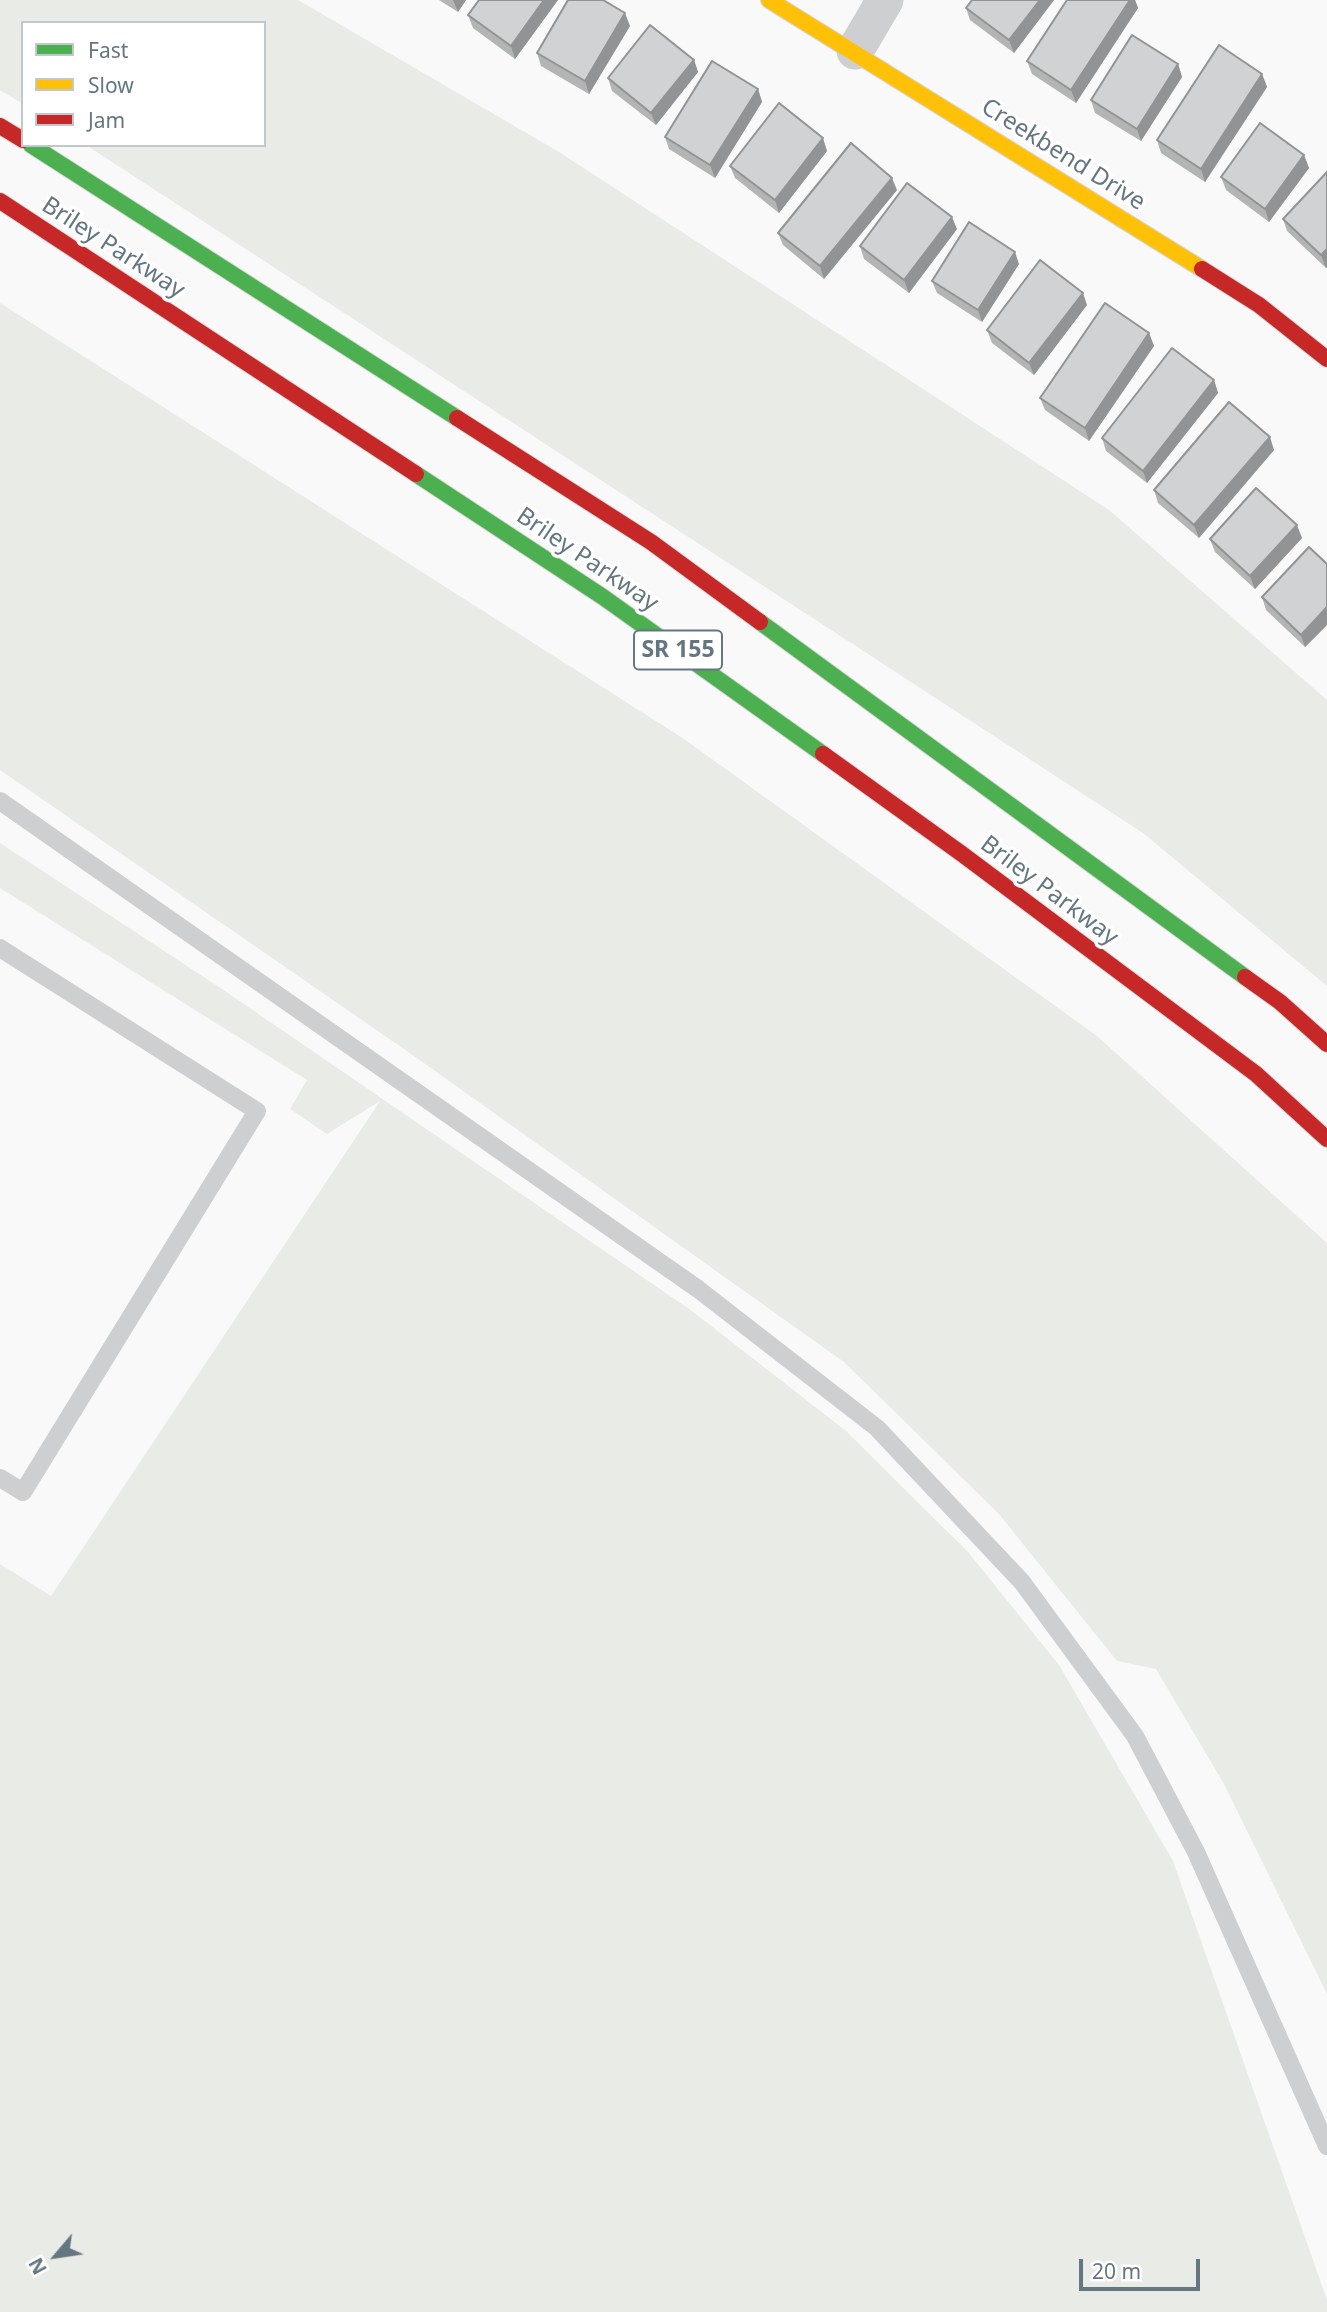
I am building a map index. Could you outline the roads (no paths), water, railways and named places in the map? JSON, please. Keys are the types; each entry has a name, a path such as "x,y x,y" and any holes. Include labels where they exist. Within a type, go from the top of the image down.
{"main road":[{"name":"Creekbend Drive","path":"769,0 855,51 1259,305 1327,359"},
{"path":"0,125 21,139"},
{"name":"Briley Parkway","path":"34,147 652,542 1280,1002 1327,1044"},
{"name":"Briley Parkway","path":"0,201 603,597 984,871 1256,1074 1327,1139"}],"street":[{"path":"855,51 884,0"}],"lane":[{"path":"0,801 698,1289 877,1428 1022,1581 1135,1736 1196,1852 1234,1932 1327,2146"},
{"path":"0,948 257,1111 23,1492 0,1478"}]}
